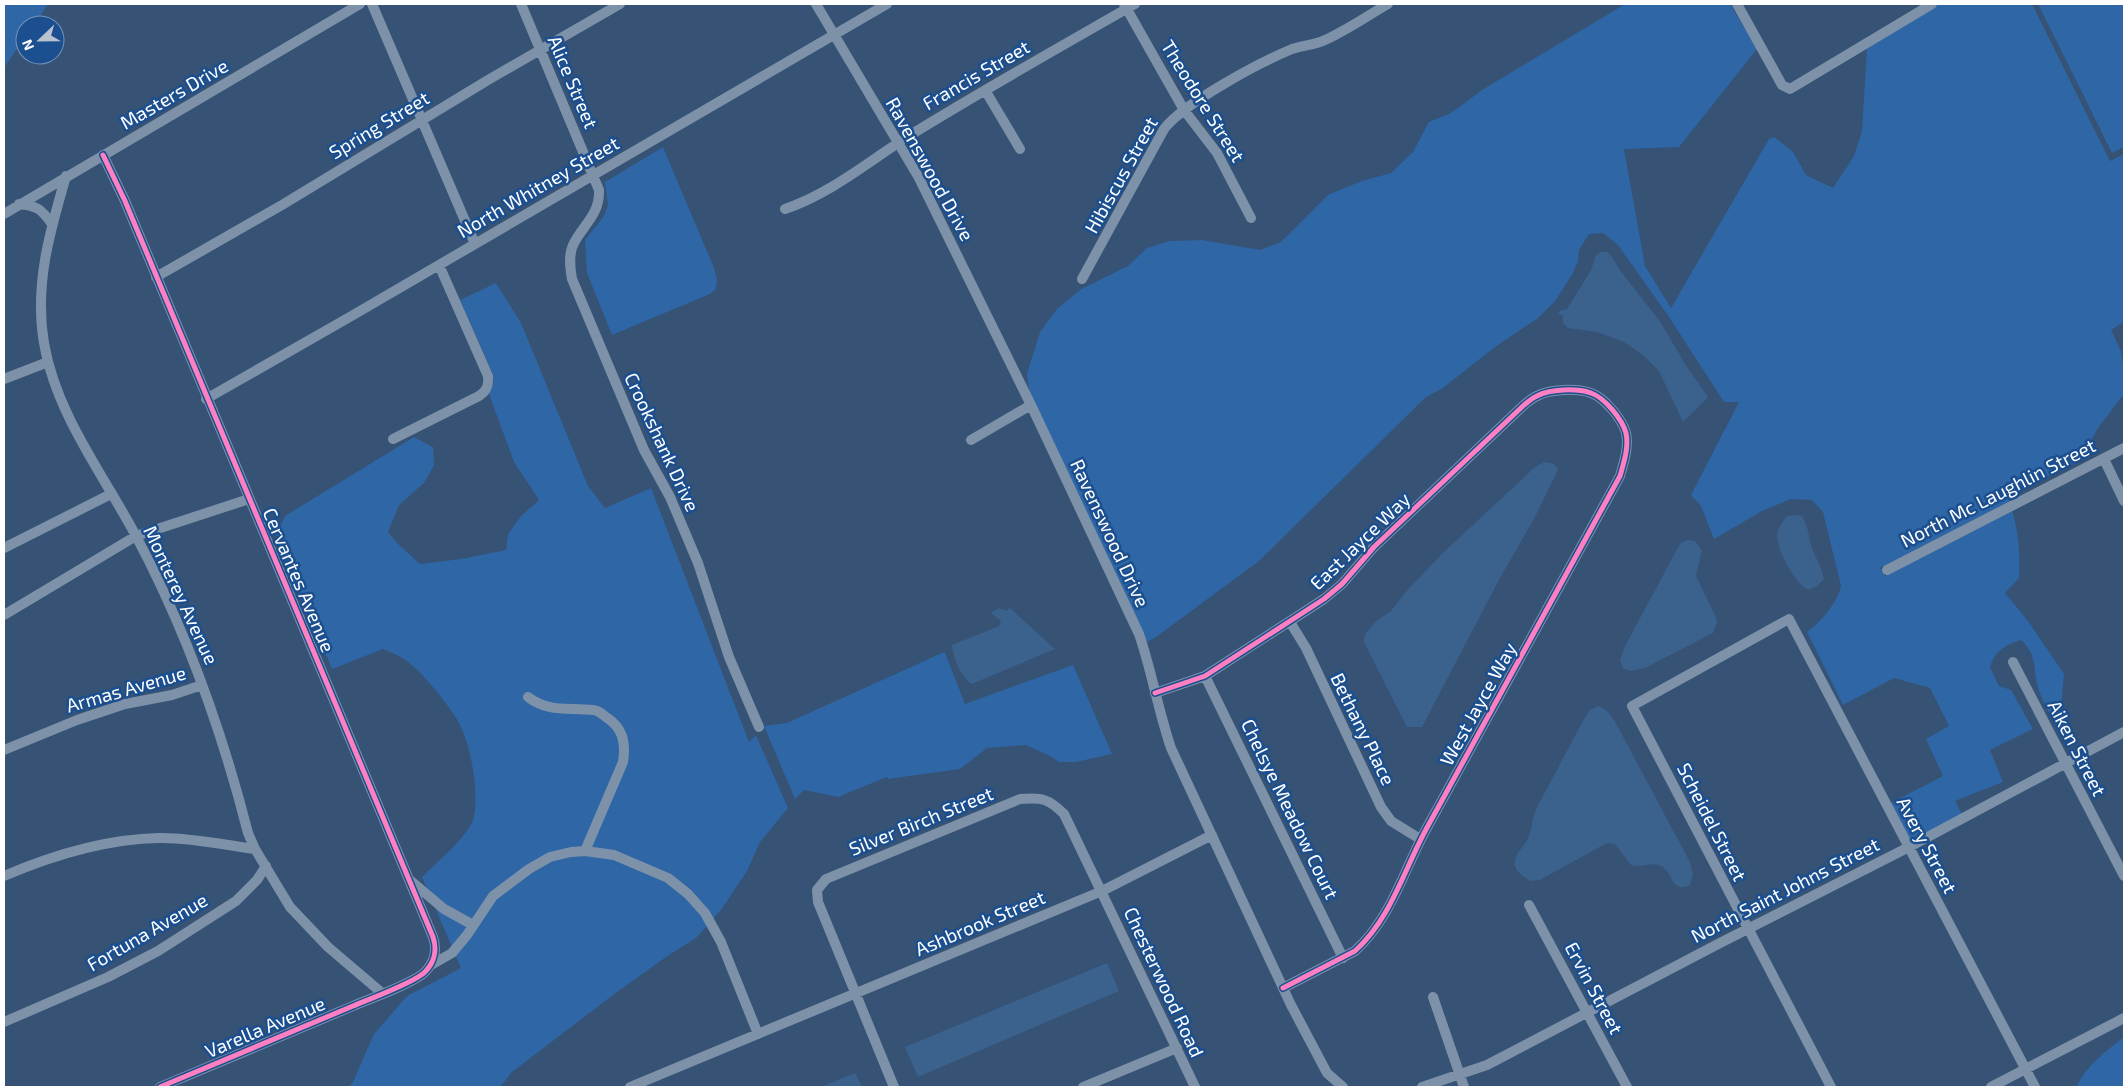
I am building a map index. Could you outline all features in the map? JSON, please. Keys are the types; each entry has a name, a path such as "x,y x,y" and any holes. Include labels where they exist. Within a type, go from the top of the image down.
{"street":[{"name":"Masters Drive","path":"4,214 360,4"},
{"path":"372,4 475,244"},
{"name":"Alice Street","path":"521,4 594,174"},
{"name":"Spring Street","path":"156,277 282,205 422,120 620,4"},
{"name":"Ravenswood Drive","path":"816,4 923,186 1031,405 1139,634 1171,748 1284,988 1327,1073 1343,1087"},
{"name":"North Whitney Street","path":"206,399 887,4"},
{"name":"Hibiscus Street","path":"1082,279 1164,129 1171,120 1184,110 1273,57 1295,48 1326,40 1388,4"},
{"path":"1737,4 1782,85 1787,89 1793,88 1932,4"},
{"name":"Theodore Street","path":"1128,5 1184,110 1217,153 1251,218"},
{"name":"Francis Street","path":"785,209 815,197 837,184 898,142 1128,5"},
{"path":"986,90 1020,149"},
{"name":"Cervantes Avenue","path":"103,155 125,201 206,399 434,941 434,956 431,965"},
{"name":"Crookshank Drive","path":"594,174 598,185 599,201 593,217 574,243 570,265 572,279 644,450 670,497 698,563 729,656 759,727"},
{"name":"Monterey Avenue","path":"66,176 44,255 40,303 48,362 60,396 79,436 136,536 176,618 202,686 254,849 290,907 328,947 382,993"},
{"path":"19,204 34,206 42,211 52,224"},
{"path":"393,439 479,396 484,393 488,384 488,376 439,264"},
{"path":"4,379 48,362"},
{"name":"East Jayce Way","path":"1155,693 1205,676 1290,622 1342,584 1374,547 1524,405 1537,396 1552,392 1572,391 1591,393 1598,398"},
{"name":"West Jayce Way","path":"1284,988 1343,958 1364,942 1384,916 1420,839 1620,476 1626,455 1626,434 1618,418 1598,398"},
{"path":"971,440 1031,405"},
{"name":"North Mc Laughlin Street","path":"1887,570 2124,448"},
{"path":"2104,459 2124,501"},
{"path":"4,548 111,494"},
{"path":"4,614 136,536 249,499"},
{"name":"Avery Street","path":"1632,706 1789,619 2035,1087"},
{"name":"Bethany Place","path":"1290,622 1306,648 1381,807 1391,821 1420,839"},
{"name":"Aiken Street","path":"2013,662 2124,876"},
{"name":"Chelsye Meadow Court","path":"1205,676 1343,958"},
{"name":"Armas Avenue","path":"4,750 77,720 125,704 172,695 202,686"},
{"path":"528,697 538,704 563,710 595,710 616,724 623,739 625,750 623,762 585,851"},
{"name":"Scheidel Street","path":"1632,706 1831,1087"},
{"name":"North Saint Johns Street","path":"1460,1076 1487,1064 1909,847 2124,732"},
{"name":"Silver Birch Street","path":"856,994 818,902 817,890 821,884 835,876 1020,799 1040,798 1054,803 1064,814 1102,891"},
{"name":"Ashbrook Street","path":"630,1087 1102,891 1212,836"},
{"path":"4,876 27,866 82,848 135,839 161,838 254,849"},
{"path":"382,993 420,975 431,965 452,953 467,936 492,896 528,869 550,857 585,851 614,855 668,878 688,894 705,912 712,925 758,1034"},
{"name":"Fortuna Avenue","path":"4,1022 108,977 158,951 236,901 257,880 266,866"},
{"path":"409,880 444,909 473,925"},
{"name":"Chesterwood Road","path":"1102,891 1195,1087"},
{"name":"Ervin Street","path":"1529,905 1627,1087"},
{"name":"Varella Avenue","path":"160,1087 382,993"},
{"path":"856,994 894,1087"},
{"path":"1432,997 1464,1087"},
{"path":"1991,1087 2124,1018"},
{"path":"1083,1087 1177,1048"},
{"path":"1422,1087 1460,1076"}],"shaded area":[{"path":"4,4 48,4 41,15 15,15 15,52 4,68"},
{"path":"1625,4 1730,4 1757,49 1679,147 1624,149 1645,266 1671,308 1769,139 1774,137 1793,152 1806,175 1833,188 1854,156 1862,131 1867,48 1940,4 2032,4 2110,161 2124,154 2124,322 2111,330 2121,351 2124,372 2124,394 2098,428 2081,460 2031,485 2011,485 2006,481 2009,502 1880,568 1885,576 2012,511 2019,544 2019,578 2005,593 2028,621 2064,674 2059,732 2039,690 2034,661 2026,645 2021,640 2010,644 1998,653 1990,667 1999,686 2011,690 2033,729 1990,750 2003,782 1955,801 1962,814 1911,841 1891,803 1943,776 1926,739 1949,726 1930,688 1894,678 1843,705 1807,632 1828,612 1841,586 1823,512 1812,500 1791,499 1762,511 1714,539 1701,506 1691,495 1739,402 1724,402 1669,317 1618,245 1603,233 1589,234 1579,250 1578,261 1573,273 1555,301 1538,318 1495,347 1443,388 1426,397 1259,561 1147,642 1029,391 1027,374 1040,332 1057,309 1081,289 1128,266 1147,248 1170,241 1202,240 1260,250 1281,242 1328,195 1362,181 1391,173 1413,152 1429,122 1451,113 1482,90"},
{"path":"2038,4 2124,4 2124,147 2112,153"},
{"path":"663,147 714,268 717,279 716,289 710,294 612,335 587,273 585,240 604,216 608,205 605,182"},
{"path":"1601,252 1607,252 1612,257 1661,323 1685,364 1708,397 1683,422 1659,371 1644,356 1624,342 1597,332 1568,328 1563,323 1563,316 1558,314 1559,311 1567,309 1591,270 1596,255"},
{"path":"496,283 521,323 588,486 605,508 651,488 749,742 756,735 788,808 760,842 747,871 721,910 696,938 613,995 512,1072 500,1087 349,1087 374,1034 407,996 461,968 422,877 458,842 470,827 475,810 475,784 471,757 459,723 442,698 411,664 383,649 332,669 276,536 285,516 414,437 433,447 434,465 424,483 399,505 388,532 420,564 461,559 506,550 508,534 521,516 539,500 514,462 489,394 494,381 493,374 460,300"},
{"path":"1544,462 1552,463 1558,468 1534,519 1501,576 1422,727 1407,727 1364,642 1365,634 1377,620 1390,612 1410,587 1446,550 1535,467"},
{"path":"1787,516 1802,516 1804,520 1824,579 1817,586 1809,590 1798,582 1793,575 1778,543 1777,534 1780,526"},
{"path":"1688,540 1695,541 1702,550 1696,576 1716,617 1717,622 1713,633 1645,668 1630,671 1623,668 1620,660 1625,646 1676,551 1681,543"},
{"path":"1009,607 1055,649 972,684 958,667 952,645 999,626 1001,621 991,613 998,608 1007,611"},
{"path":"945,653 965,704 1073,665 1112,754 1076,762 1059,762 1026,745 987,748 960,769 888,779 887,777 838,797 804,790 795,799 764,726 787,723"},
{"path":"1598,706 1608,712 1615,722 1690,862 1693,874 1690,885 1679,887 1667,870 1659,865 1631,865 1615,844 1607,843 1540,880 1531,881 1521,875 1516,868 1515,861 1529,836 1536,809 1584,719 1590,710"},
{"path":"1107,963 1119,991 918,1077 905,1047"},
{"path":"2124,1037 2124,1087 2076,1087 2091,1065"},
{"path":"855,1073 862,1087 821,1087"}],"cycle path":[{"path":"103,155 125,201 433,937 435,946 433,960 428,968 411,981 160,1087"},
{"path":"1155,693 1205,676 1324,599 1342,584 1374,547 1533,398 1549,392 1563,390 1578,390 1591,393 1607,404 1624,427 1627,444 1620,476 1420,840 1397,891 1379,923 1355,951 1283,988"}]}
